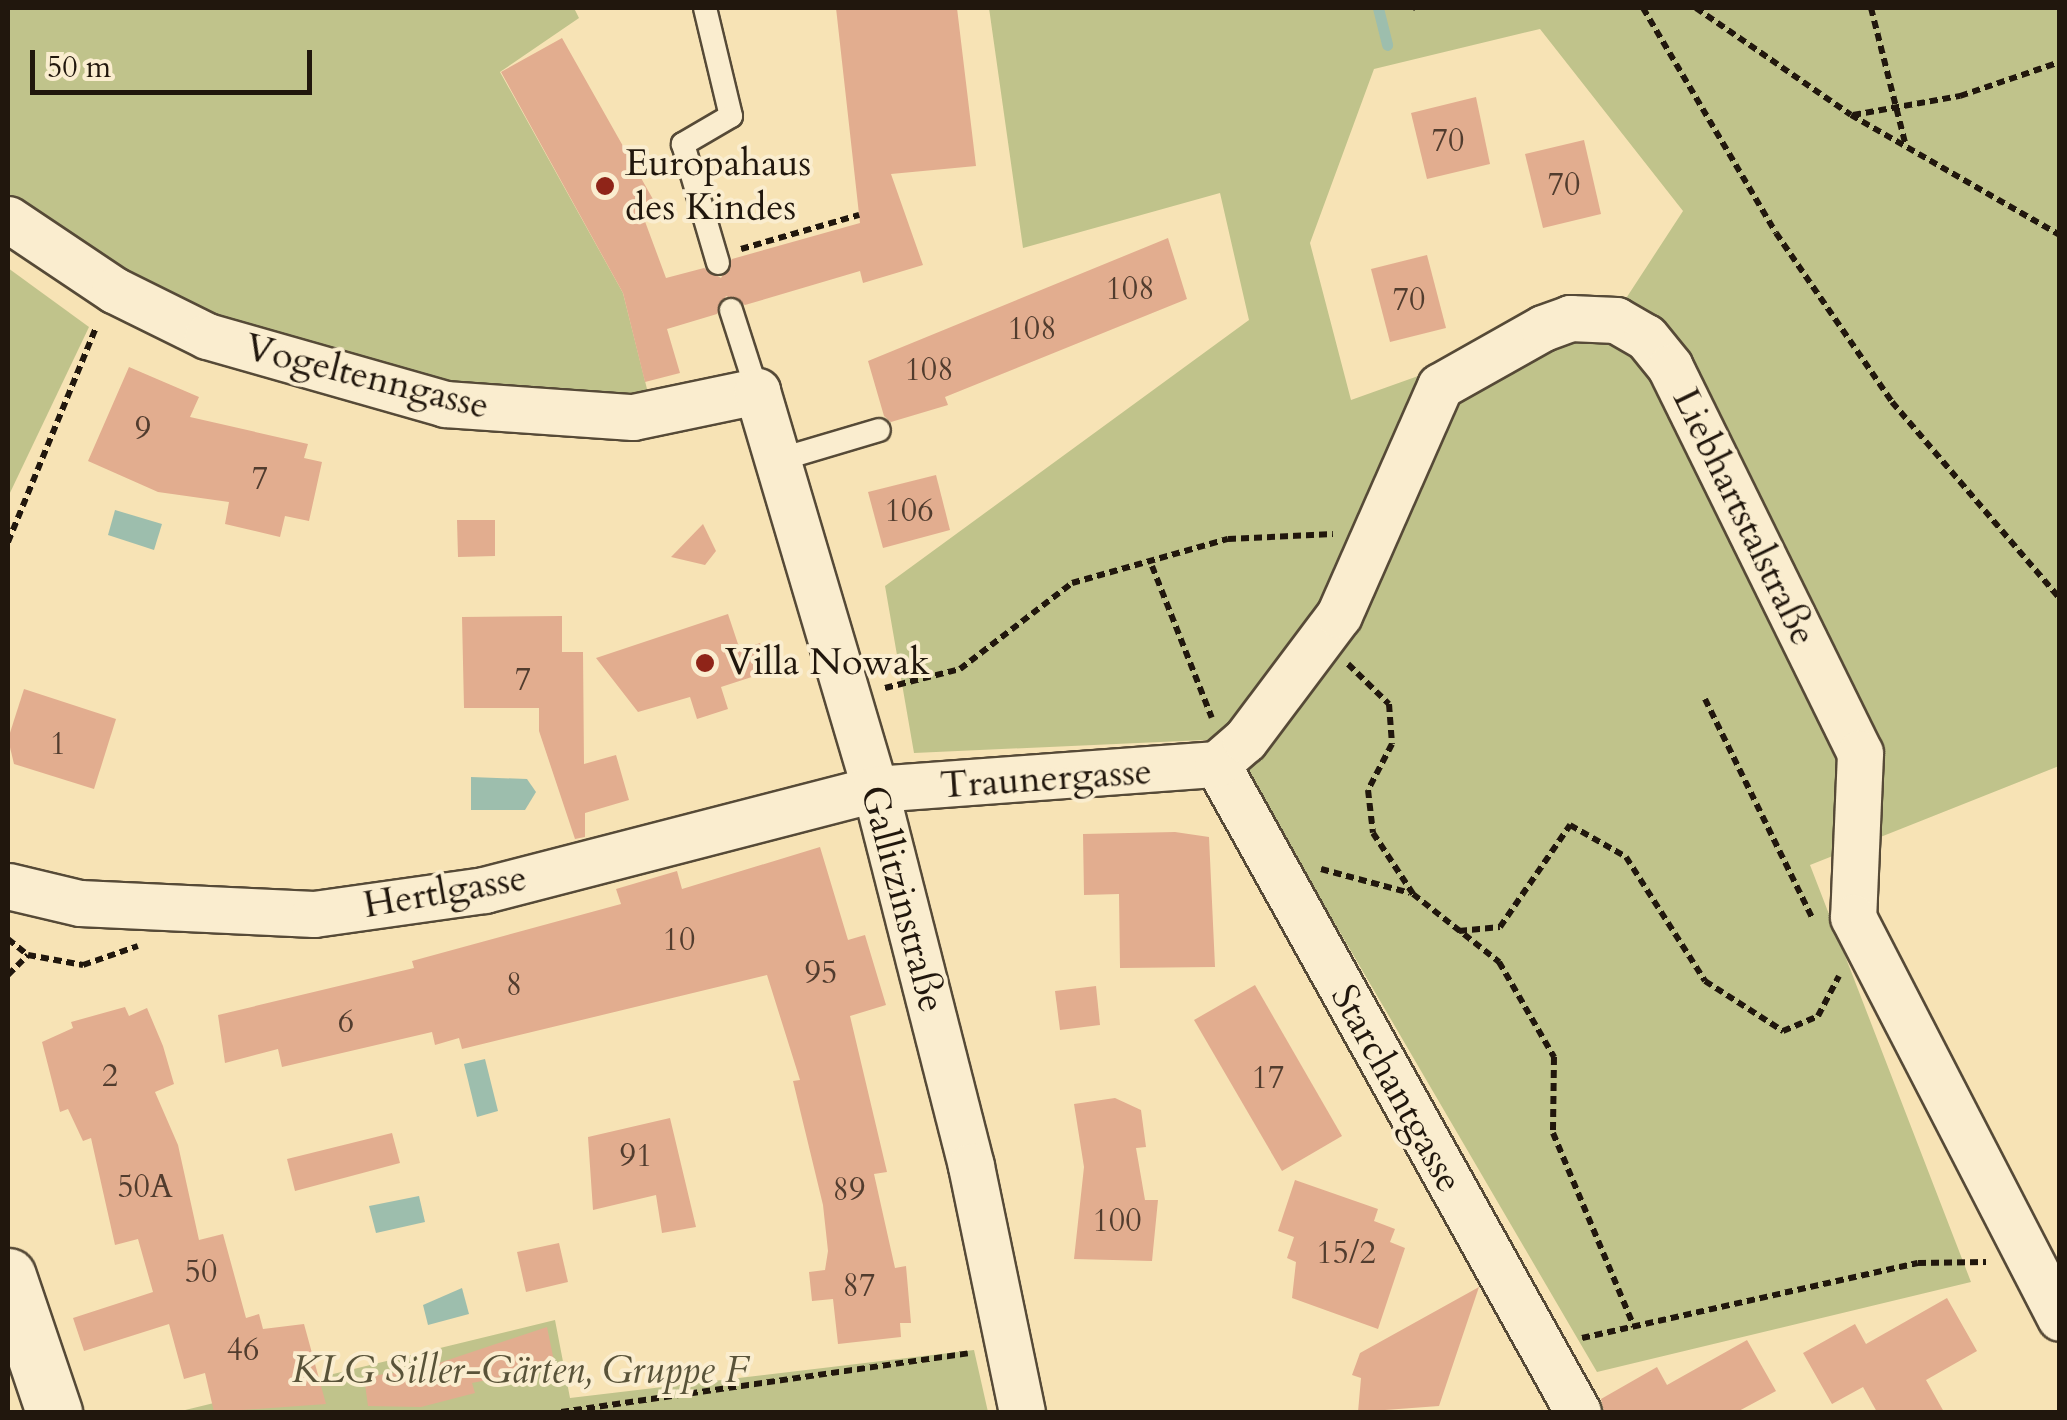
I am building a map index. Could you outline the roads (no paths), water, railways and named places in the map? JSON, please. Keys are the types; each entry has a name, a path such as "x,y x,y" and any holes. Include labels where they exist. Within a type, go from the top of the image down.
{"street":[{"name":"Vogeltenngasse","path":"8,220 114,290 207,336 445,404 633,417 757,391"},
{"name":"Liebhartstalstraße","path":"1217,764 1246,740 1322,639 1372,543 1429,401 1452,376 1570,318 1616,320 1646,337 1670,367 1860,753 1853,918 1843,934 2024,1247 2060,1318"},
{"name":"Gallitzinstraße","path":"757,391 875,789 971,1166 1022,1412"},
{"name":"Traunergasse","path":"875,789 1217,764"},
{"name":"Starchantgasse","path":"1217,764 1578,1412"},
{"name":"Hertlgasse","path":"8,886 80,903 226,916 405,904 875,789"},
{"path":"8,1276 54,1412"}],"lane":[{"path":"705,8 731,116 683,144 717,260"},
{"path":"731,310 757,391"},
{"path":"778,460 878,430"}],"waterway":[{"path":"1378,8 1387,45"}],"place":[{"name":"Europahaus des Kindes","path":"605,186"},
{"name":"Villa Nowak","path":"705,663"}],"park label":[{"name":"KLG Siller-Gärten, Gruppe F","path":"521,1371"}]}
